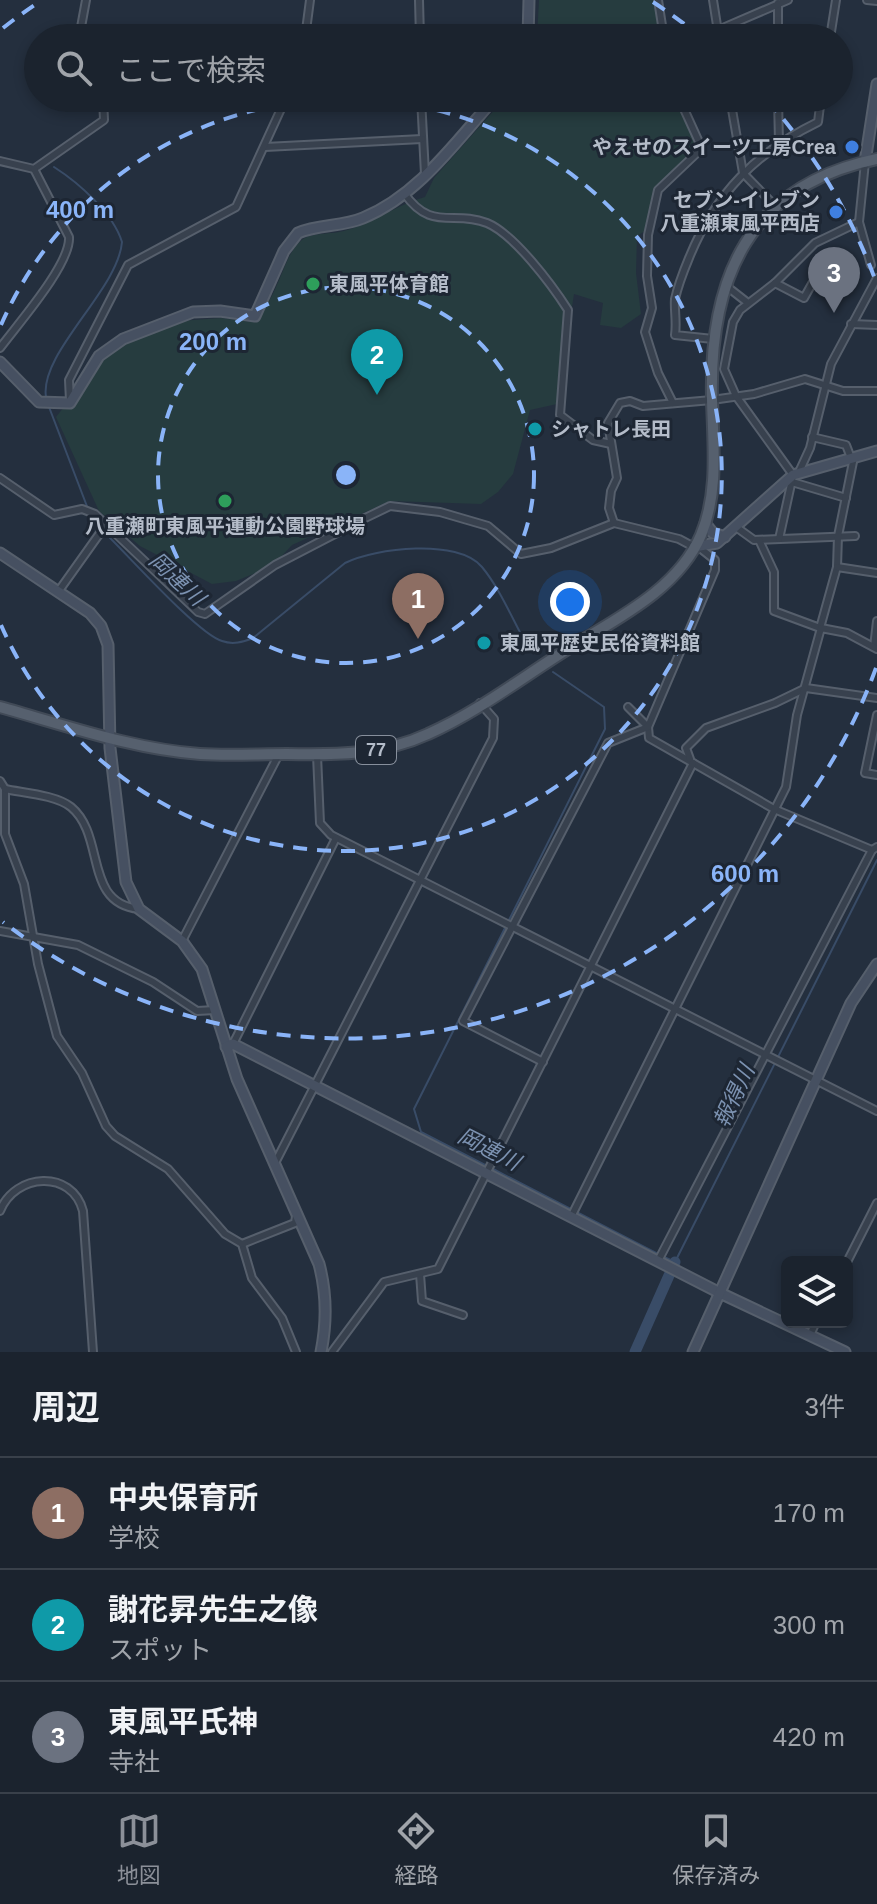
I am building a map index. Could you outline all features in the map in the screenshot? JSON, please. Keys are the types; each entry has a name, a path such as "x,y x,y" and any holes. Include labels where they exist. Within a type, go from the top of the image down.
{"main road":[{"name":"77","path":"0,707 110,737 200,754 317,755 361,752 402,744 428,734 480,703 645,599 667,581 697,547 705,523 713,476 713,339 724,285 744,244 775,206 809,182 877,159"}],"street":[{"path":"82,24 86,0"},
{"path":"307,24 310,0"},
{"path":"419,0 420,24"},
{"path":"528,24 529,0"},
{"path":"658,0 662,24"},
{"path":"713,0 717,24"},
{"path":"731,24 788,0"},
{"path":"832,24 836,0"},
{"path":"867,0 877,1"},
{"path":"778,3 778,24"},
{"path":"871,265 859,222 877,84"},
{"path":"0,161 34,169 104,120 104,112"},
{"path":"70,403 69,380 128,265 236,207 280,112"},
{"path":"421,112 426,176"},
{"path":"70,403 107,348 193,312 220,311 255,316 284,251 298,233 354,222 404,193 426,176 483,112"},
{"path":"673,403 658,373 645,332 652,308 647,276 648,235 658,190 699,151 699,142 685,112"},
{"path":"732,112 743,173 775,206"},
{"path":"778,112 779,142"},
{"path":"713,339 675,335 678,316 675,301 701,228 717,202 743,173 779,142 818,122 819,112"},
{"path":"265,147 422,139"},
{"path":"0,348 57,270 70,245 69,237 34,169"},
{"path":"404,193 416,210 446,221 470,219 487,223 503,232 524,255 568,310 560,415 593,440 611,444"},
{"path":"846,498 795,476 736,396 724,363 733,322 748,303 775,283 815,243 859,222"},
{"path":"779,539 795,476 812,437 826,385 851,324 877,278"},
{"path":"775,283 804,298 813,282"},
{"path":"724,285 748,303"},
{"path":"851,324 877,325"},
{"path":"0,362 39,402 70,403"},
{"path":"614,523 610,499 617,478 608,423 620,403 630,401 643,406 712,400 805,379 843,391 877,391"},
{"path":"759,540 774,572 774,611 820,628 837,567 838,536 852,458 846,445 812,437"},
{"path":"697,547 711,546 725,537 795,476 877,451"},
{"path":"0,478 54,515 89,511 198,612 205,614 275,565 390,506 440,512 488,526 521,554 561,544 614,523 679,539 715,560 715,570 648,727 649,738 774,809 875,848 660,1262"},
{"path":"705,523 713,533 725,537"},
{"path":"58,592 105,526"},
{"path":"736,527 759,540 855,536"},
{"path":"0,553 90,613 101,626 108,645 110,737 122,869 139,909"},
{"path":"837,567 877,573 877,583"},
{"path":"571,1217 786,787 797,715 821,628 847,633 875,648 877,621"},
{"path":"693,763 686,748 706,728 775,703 806,688 877,698"},
{"path":"274,1166 496,729 494,719 480,703"},
{"path":"628,707 648,727"},
{"path":"877,715 865,773 877,775"},
{"path":"543,1062 463,1021 608,743 648,727"},
{"path":"182,941 279,754"},
{"path":"317,755 320,823 336,838 877,1111"},
{"path":"332,1352 379,1286 438,1269 484,1174 593,967 693,763"},
{"path":"0,781 5,789 5,834 24,884 52,1025 87,1081 106,1126 127,1145 168,1169 225,1234 242,1244 252,1278 282,1318 296,1352"},
{"path":"5,789 69,805 87,826 102,887 121,903 139,909 182,941 202,969 274,1166 319,1264 326,1289 321,1352"},
{"path":"230,1045 336,838"},
{"path":"0,931 78,945 153,982 197,1011 215,1010"},
{"path":"693,1352 851,1003 873,976 877,964"},
{"path":"230,1045 720,1293 811,1333 845,1352"},
{"path":"0,1211 11,1190 33,1182 54,1182 78,1197 83,1211 93,1352"},
{"path":"850,1256 877,1203"},
{"path":"242,1244 295,1223 296,1212"},
{"path":"420,1274 422,1301 463,1315"},
{"path":"811,1333 813,1328"}],"green space":[{"path":"539,0 658,0 661,24 538,24"},
{"path":"493,112 685,112 695,137 692,156 673,171 658,194 651,227 637,236 636,273 641,314 621,328 600,325 603,303 574,294 557,404 530,410 513,474 498,492 481,504 390,501 292,545 278,560 258,572 236,581 212,584 140,546 99,511 56,417 109,350 180,321 221,318 251,322 269,302 290,255 303,239 350,229 425,197 434,178"}],"waterway":[{"name":"岡連川","path":"46,397 47,380 54,361 107,280 122,242 111,220 94,200 54,167"},
{"name":"岡連川","path":"49,407 88,509"},
{"name":"岡連川","path":"89,515 100,529"},
{"name":"岡連川","path":"105,533 197,624 211,635 230,643 253,638 345,563 395,550 416,548 455,552 470,558 489,576 529,649"},
{"name":"岡連川","path":"487,1166 421,1132 414,1109 605,729 604,707 553,672"},
{"name":"報得川","path":"664,1257 675,1262 877,860"},
{"name":"岡連川","path":"493,1169 658,1254"},
{"name":"報得川","path":"635,1352 675,1262"}],"place":[{"name":"やえせのスイーツ工房Crea","path":"852,147"},
{"name":"セブン-イレブン 八重瀬東風平西店","path":"836,212"},
{"name":"東風平体育館","path":"313,284"},
{"name":"東風平氏神","path":"834,313"},
{"name":"謝花昇先生之像","path":"377,395"},
{"name":"シャトレ長田","path":"535,429"},
{"name":"八重瀬町東風平運動公園野球場","path":"225,501"},
{"name":"中央保育所","path":"418,639"},
{"name":"東風平歴史民俗資料館","path":"484,643"}]}
